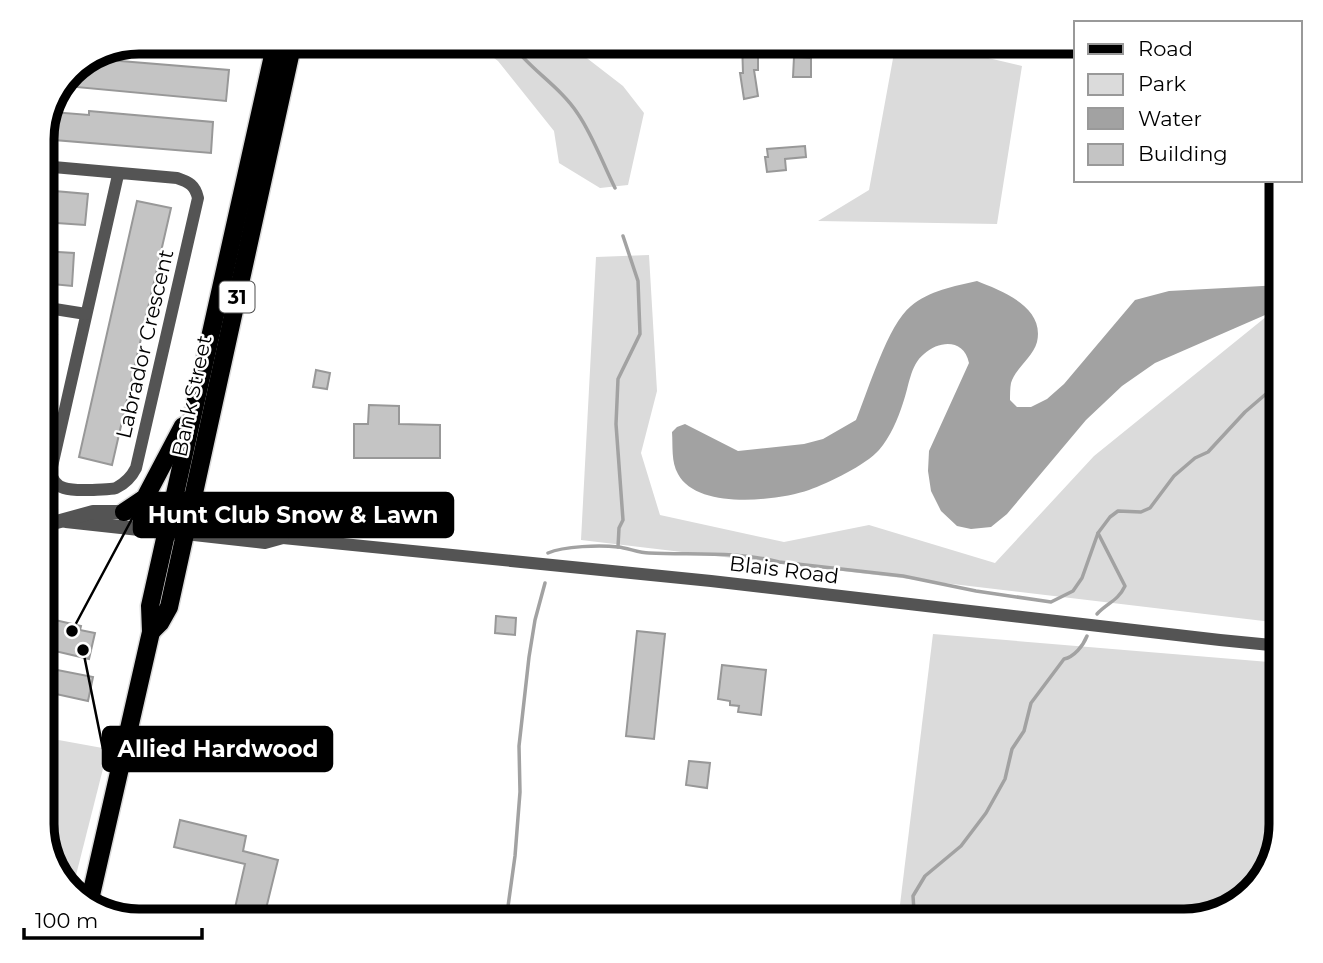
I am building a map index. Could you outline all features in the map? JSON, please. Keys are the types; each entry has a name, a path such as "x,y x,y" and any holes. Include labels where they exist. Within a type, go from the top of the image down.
{"main road":[{"name":"Bank Street","path":"91,893 151,632 150,606 192,411 273,54"},
{"name":"Bank Street","path":"151,632 169,607 290,54"},
{"path":"124,512 145,498 192,411"}],"street":[{"path":"54,167 118,175"},
{"name":"Labrador Crescent","path":"54,458 118,175 177,178 189,182 196,189 197,209 136,468 128,479 115,488 72,490 54,481"},
{"path":"54,309 86,314"},
{"path":"54,523 93,512 124,512 168,525"},
{"path":"61,521 187,528"},
{"name":"Blais Road","path":"187,528 265,543 283,538 710,581 1269,645"}],"green space":[{"path":"489,54 582,54 623,86 644,113 628,185 600,188 559,163 554,131 498,61"},
{"path":"894,54 971,54 1022,66 997,224 818,221 869,190"},
{"path":"649,255 657,391 641,453 660,515 784,542 869,525 995,563 1094,456 1269,314 1269,622 581,540 596,257"},
{"path":"933,634 1269,662 1268,834 1257,866 1240,888 1205,906 1183,909 899,909"},
{"path":"54,739 108,749 75,880 61,856 54,829"}],"water":[{"path":"977,281 1009,295 1035,319 1037,342 1011,383 1010,400 1017,407 1031,407 1047,399 1064,384 1135,300 1169,291 1269,286 1269,313 1155,363 1122,386 1086,420 1007,514 991,527 971,529 957,526 941,511 931,491 929,451 969,363 962,350 951,344 930,349 919,359 896,421 883,445 865,462 836,478 795,494 739,500 702,493 688,485 678,474 673,459 672,432 685,424 738,451 804,444 823,439 856,420 894,327 911,306 942,290"}],"building":[{"path":"742,54 758,54 758,70 754,70 758,96 744,99 740,73 743,73"},
{"path":"794,57 811,58 811,77 793,77"},
{"path":"110,60 229,70 226,101 73,87 83,75"},
{"path":"89,111 213,122 211,153 54,140 59,113 89,115"},
{"path":"805,146 806,157 785,159 786,170 767,172 767,149"},
{"path":"54,191 88,194 85,225 54,223"},
{"path":"137,201 171,208 112,465 79,457"},
{"path":"54,252 74,253 72,286 54,284"},
{"path":"316,370 330,373 327,389 313,387"},
{"path":"369,405 399,406 399,424 440,425 440,458 354,458 354,424 368,424"},
{"path":"496,616 516,618 515,635 495,633"},
{"path":"54,620 81,626 80,630 95,633 89,659 54,651"},
{"path":"637,631 665,634 654,739 626,736"},
{"path":"722,665 766,670 761,715 738,712 739,706 718,699"},
{"path":"54,669 93,677 88,701 54,694"},
{"path":"689,761 710,763 707,788 686,785"},
{"path":"180,820 246,836 243,851 278,860 266,909 235,909 245,864 174,847"}],"waterway":[{"path":"520,54 571,104 593,141 615,188"},
{"path":"618,547 619,528 623,520 616,424 618,379 640,334 638,281 623,236"},
{"path":"548,553 572,547 602,546 645,553 747,556 903,576 976,591 1051,602 1073,591 1082,578 1098,533 1110,517 1118,511 1141,512 1150,508 1174,476 1195,458 1208,452 1245,412 1269,391"},
{"path":"1097,614 1116,599 1125,586 1098,533"},
{"path":"508,909 515,856 520,792 519,746 529,657 545,583"},
{"path":"914,909 913,896 925,876 961,846 986,813 1005,779 1012,749 1024,731 1031,703 1064,659 1078,650 1087,636"}],"place":[{"name":"Hunt Club Snow & Lawn","path":"72,631"},
{"name":"Allied Hardwood","path":"83,650"}]}
